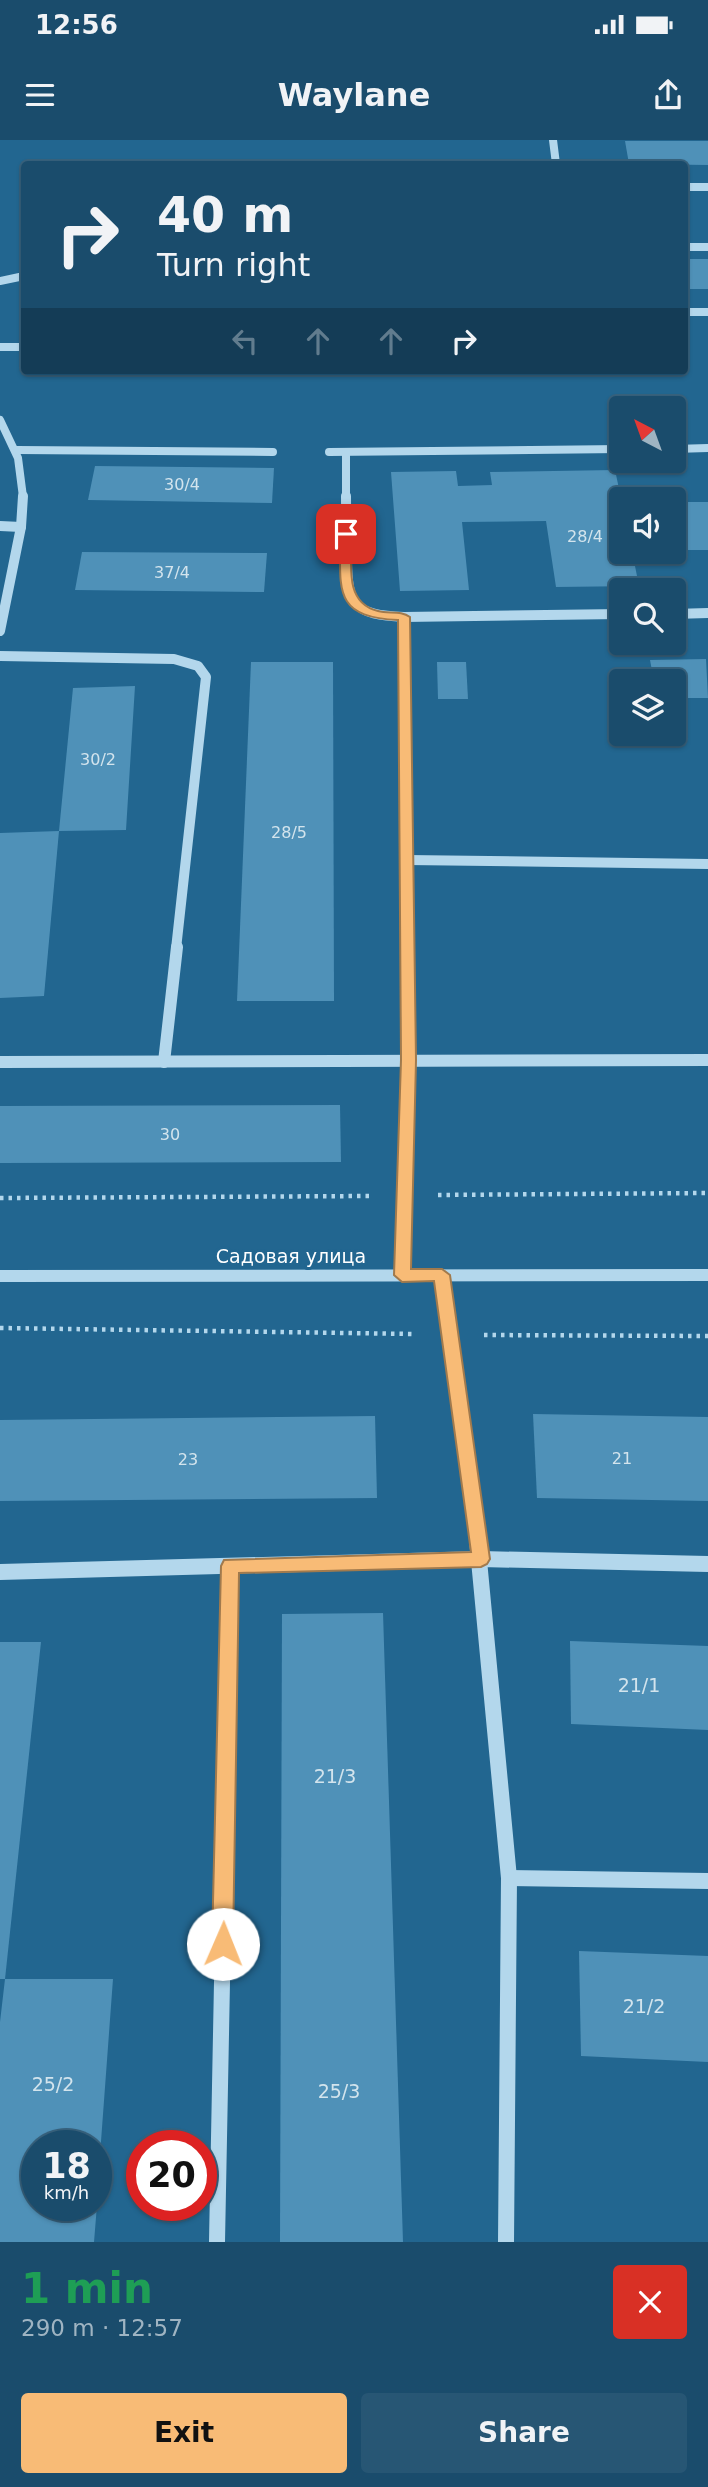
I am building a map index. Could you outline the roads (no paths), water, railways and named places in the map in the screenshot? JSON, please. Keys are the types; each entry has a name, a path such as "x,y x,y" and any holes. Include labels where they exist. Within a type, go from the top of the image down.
{"street":[{"path":"554,140 556,161"},
{"path":"688,247 708,247"},
{"path":"688,312 708,312"},
{"path":"0,347 21,347"},
{"path":"686,449 708,448"},
{"path":"329,452 609,449"},
{"path":"16,450 273,452"},
{"path":"0,526 21,527 0,631"},
{"path":"686,614 708,613"},
{"path":"402,1275 409,1060 404,617 609,614"},
{"path":"0,656 174,659 198,666 206,677 164,1062"},
{"path":"407,860 708,864"},
{"path":"0,1062 708,1060"},
{"path":"442,1275 481,1559"},
{"name":"Садовая улица","path":"0,1276 708,1275"},
{"path":"0,1572 481,1559 708,1564"},
{"path":"506,2242 509,1878 708,1881"}],"lane":[{"path":"688,187 708,187"},
{"path":"0,281 21,277"},
{"path":"0,420 16,450 24,486 21,527"},
{"path":"346,452 346,589 352,602 362,610 378,615 404,617"},
{"path":"481,1559 509,1878"},
{"path":"217,2242 230,1566"}]}
